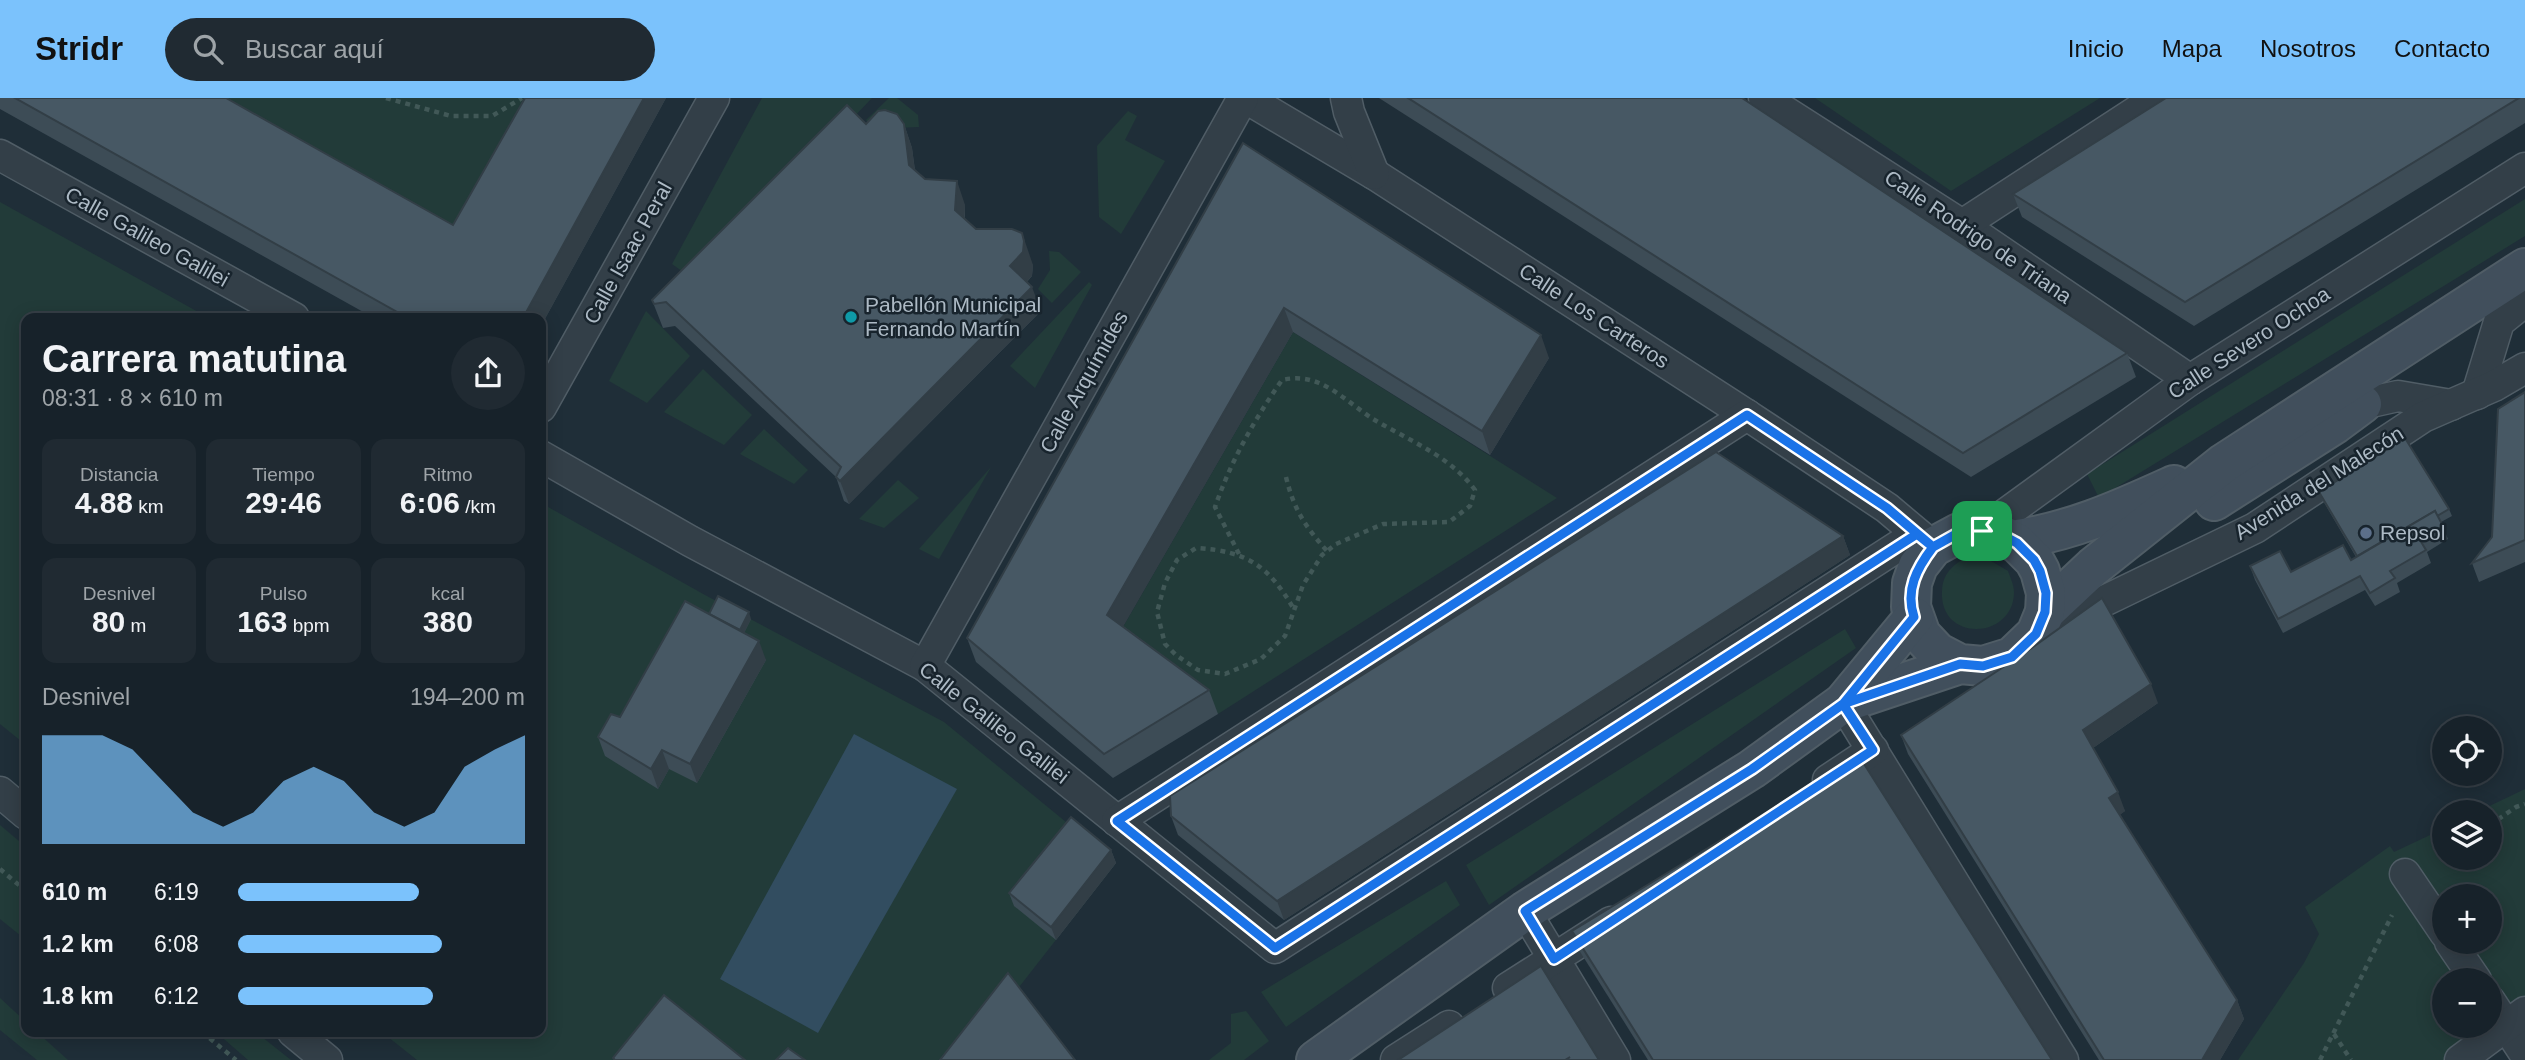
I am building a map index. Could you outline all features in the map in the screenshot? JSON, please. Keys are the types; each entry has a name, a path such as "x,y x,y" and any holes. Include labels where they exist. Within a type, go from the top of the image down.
{"main road":[{"path":"2224,463 2100,519 2043,536 1958,533 1925,541 1912,583 1911,607 1921,635 1937,652 1960,664 1983,666 2012,657 2047,614 2093,567 2224,463 2525,268"},
{"path":"2047,614 2362,404"},
{"path":"1996,535 2017,543 2034,560 2046,593 2047,614"},
{"path":"1316,1060 1525,911 1752,769 1843,704 1914,617"},
{"path":"1843,704 1960,664"}],"street":[{"name":"Calle Isaac Peral","path":"546,398 714,98"},
{"path":"1346,98 1374,174"},
{"name":"Calle Rodrigo de Triana","path":"1764,98 1962,225 2190,380"},
{"path":"1962,225 2157,98"},
{"name":"Calle Los Carteros","path":"1255,99 1747,415 1887,508 1925,541"},
{"name":"Calle Arquímides","path":"925,666 1255,99"},
{"name":"Calle Galileo Galilei","path":"0,155 285,313"},
{"name":"Calle Severo Ochoa","path":"1996,535 2190,380 2525,168"},
{"path":"2362,404 2398,396 2464,399 2498,323 2525,301"},
{"name":"Avenida del Malecón","path":"2047,614 2255,528 2423,417 2525,368"},
{"path":"1117,821 1747,415"},
{"name":"Calle Galileo Galilei","path":"546,459 691,541 925,666 1275,948 1925,541"},
{"path":"1843,704 2063,1060"},
{"path":"1803,796 1873,750"},
{"path":"0,792 21,810"},
{"path":"2407,877 2432,914"},
{"path":"1396,1060 1630,909"},
{"path":"1525,911 1615,1060"},
{"path":"2460,1060 2507,1013 2525,1054"},
{"path":"299,1037 327,1060"}],"path":[{"path":"386,98 451,116 492,116 522,98"},
{"path":"1239,554 1215,507 1224,480 1255,417 1282,380 1296,377 1320,383 1390,429 1424,447 1466,478 1475,489 1470,506 1449,522 1383,524 1336,544 1322,555 1303,585 1295,611 1285,636 1261,659 1225,674 1199,670 1170,650 1165,644 1157,612 1165,583 1177,560 1196,548 1239,554 1256,563 1282,588 1295,611"},
{"path":"1286,477 1304,524 1327,551"},
{"path":"2502,817 2525,804"},
{"path":"0,869 21,887"},
{"path":"2320,1060 2407,877"},
{"path":"2333,1033 2351,1060"},
{"path":"208,1037 236,1060"}],"green space":[{"path":"192,98 547,98 462,249"},
{"path":"762,98 872,98 697,282 672,264"},
{"path":"889,98 897,98 918,115 919,127 874,129 866,120"},
{"path":"1815,98 2100,98 1951,191"},
{"path":"1128,111 1137,116 1125,140 1165,161 1121,234 1099,217 1097,146"},
{"path":"2525,199 2525,236 2099,498 2087,474"},
{"path":"0,202 200,313 21,313 21,741 0,724"},
{"path":"1049,251 1059,252 1081,272 1052,303 1038,289 1050,270"},
{"path":"1089,282 1092,285 1035,388 1010,366"},
{"path":"646,311 690,356 647,403 609,381"},
{"path":"1293,332 1557,498 1218,714 1116,639"},
{"path":"703,369 752,415 724,445 664,412"},
{"path":"764,429 808,470 794,484 740,454"},
{"path":"991,467 939,559 919,549"},
{"path":"898,480 919,498 884,528 859,519"},
{"path":"546,506 705,595 944,722 1116,863 962,1060 417,1060 388,1037 546,1037"},
{"path":"1970,555 1991,561 2008,571 2014,592 2011,608 2002,619 1977,629 1963,627 1952,620 1944,608 1942,591 1947,573"},
{"path":"1845,629 1856,648 1489,905 1466,865"},
{"path":"2525,789 2525,1012 2502,1029 2502,968 2432,968 2432,1038 2490,1038 2460,1060 2238,1060 2304,963 2319,934 2305,907 2390,846 2394,852 2432,834 2432,870 2502,870 2502,800"},
{"path":"0,825 21,843 21,936 0,919"},
{"path":"1446,881 1460,905 1286,1027 1261,992"},
{"path":"0,998 21,1017 21,1037 42,1037 68,1060 37,1060 0,1030"},
{"path":"1246,1011 1269,1041 1244,1060 1209,1060 1231,1043 1231,1014"},
{"path":"222,1037 262,1037 291,1060 248,1060"}],"water":[{"path":"854,734 957,789 818,1033 720,979"}],"building":[{"path":"15,98 226,98 453,225 525,98 644,98 526,313 399,313"},
{"path":"1408,98 1742,98 2127,353 1963,453"},
{"path":"2166,98 2519,98 2185,302 2013,194"},
{"name":"Pabellón Municipal Fernando Martín","path":"847,105 866,124 878,111 897,114 904,124 909,165 925,179 957,181 955,210 976,229 1012,229 1022,233 1023,252 1010,266 1032,287 840,481 836,477 841,467 666,302 654,304 652,300"},
{"path":"1243,143 1541,335 1482,431 1284,308 1107,615 1209,690 1104,754 967,638"},
{"path":"2525,392 2525,540 2472,563 2492,537 2498,409"},
{"path":"2405,438 2449,509 2437,516 2435,511 2357,556 2319,492"},
{"path":"1716,452 1843,536 1277,901 1171,816 1170,796"},
{"path":"2435,511 2443,526 2420,540 2426,550 2390,571 2395,578 2370,593 2360,576 2278,619 2250,566 2280,551 2291,572 2343,545 2351,560"},
{"path":"718,596 749,612 740,630 709,614"},
{"path":"2102,598 2151,684 2083,730 2118,792 2109,798 2237,1000 2202,1060 2104,1060 1901,735"},
{"path":"685,601 759,641 690,764 662,750 651,769 598,737 611,714 620,717"},
{"path":"1859,756 2052,1060 1653,1060 1572,931"},
{"path":"1071,817 1111,850 1051,927 1009,893"},
{"path":"1541,966 1599,1060 1566,1060 1570,1057 1565,1060 1398,1060"},
{"path":"1008,973 1075,1060 940,1060"},
{"path":"664,995 745,1060 615,1060 613,1058"},
{"path":"788,1048 805,1060 776,1060"}],"place":[{"name":"Pabellón Municipal Fernando Martín","path":"851,317"},
{"name":"Repsol","path":"2366,533"}],"route":[{"path":"1982,531 1958,533 1933,547 1917,534 1275,948 1117,821 1747,415 1887,508 1933,547 1918,566 1912,583 1911,607 1914,617 1843,704 1873,750 1554,959 1525,911 1752,769 1843,704 1960,664 1983,666 2012,657 2036,634 2045,612 2046,593 2040,571 2034,560 2017,543 2000,534 1982,531"}]}
